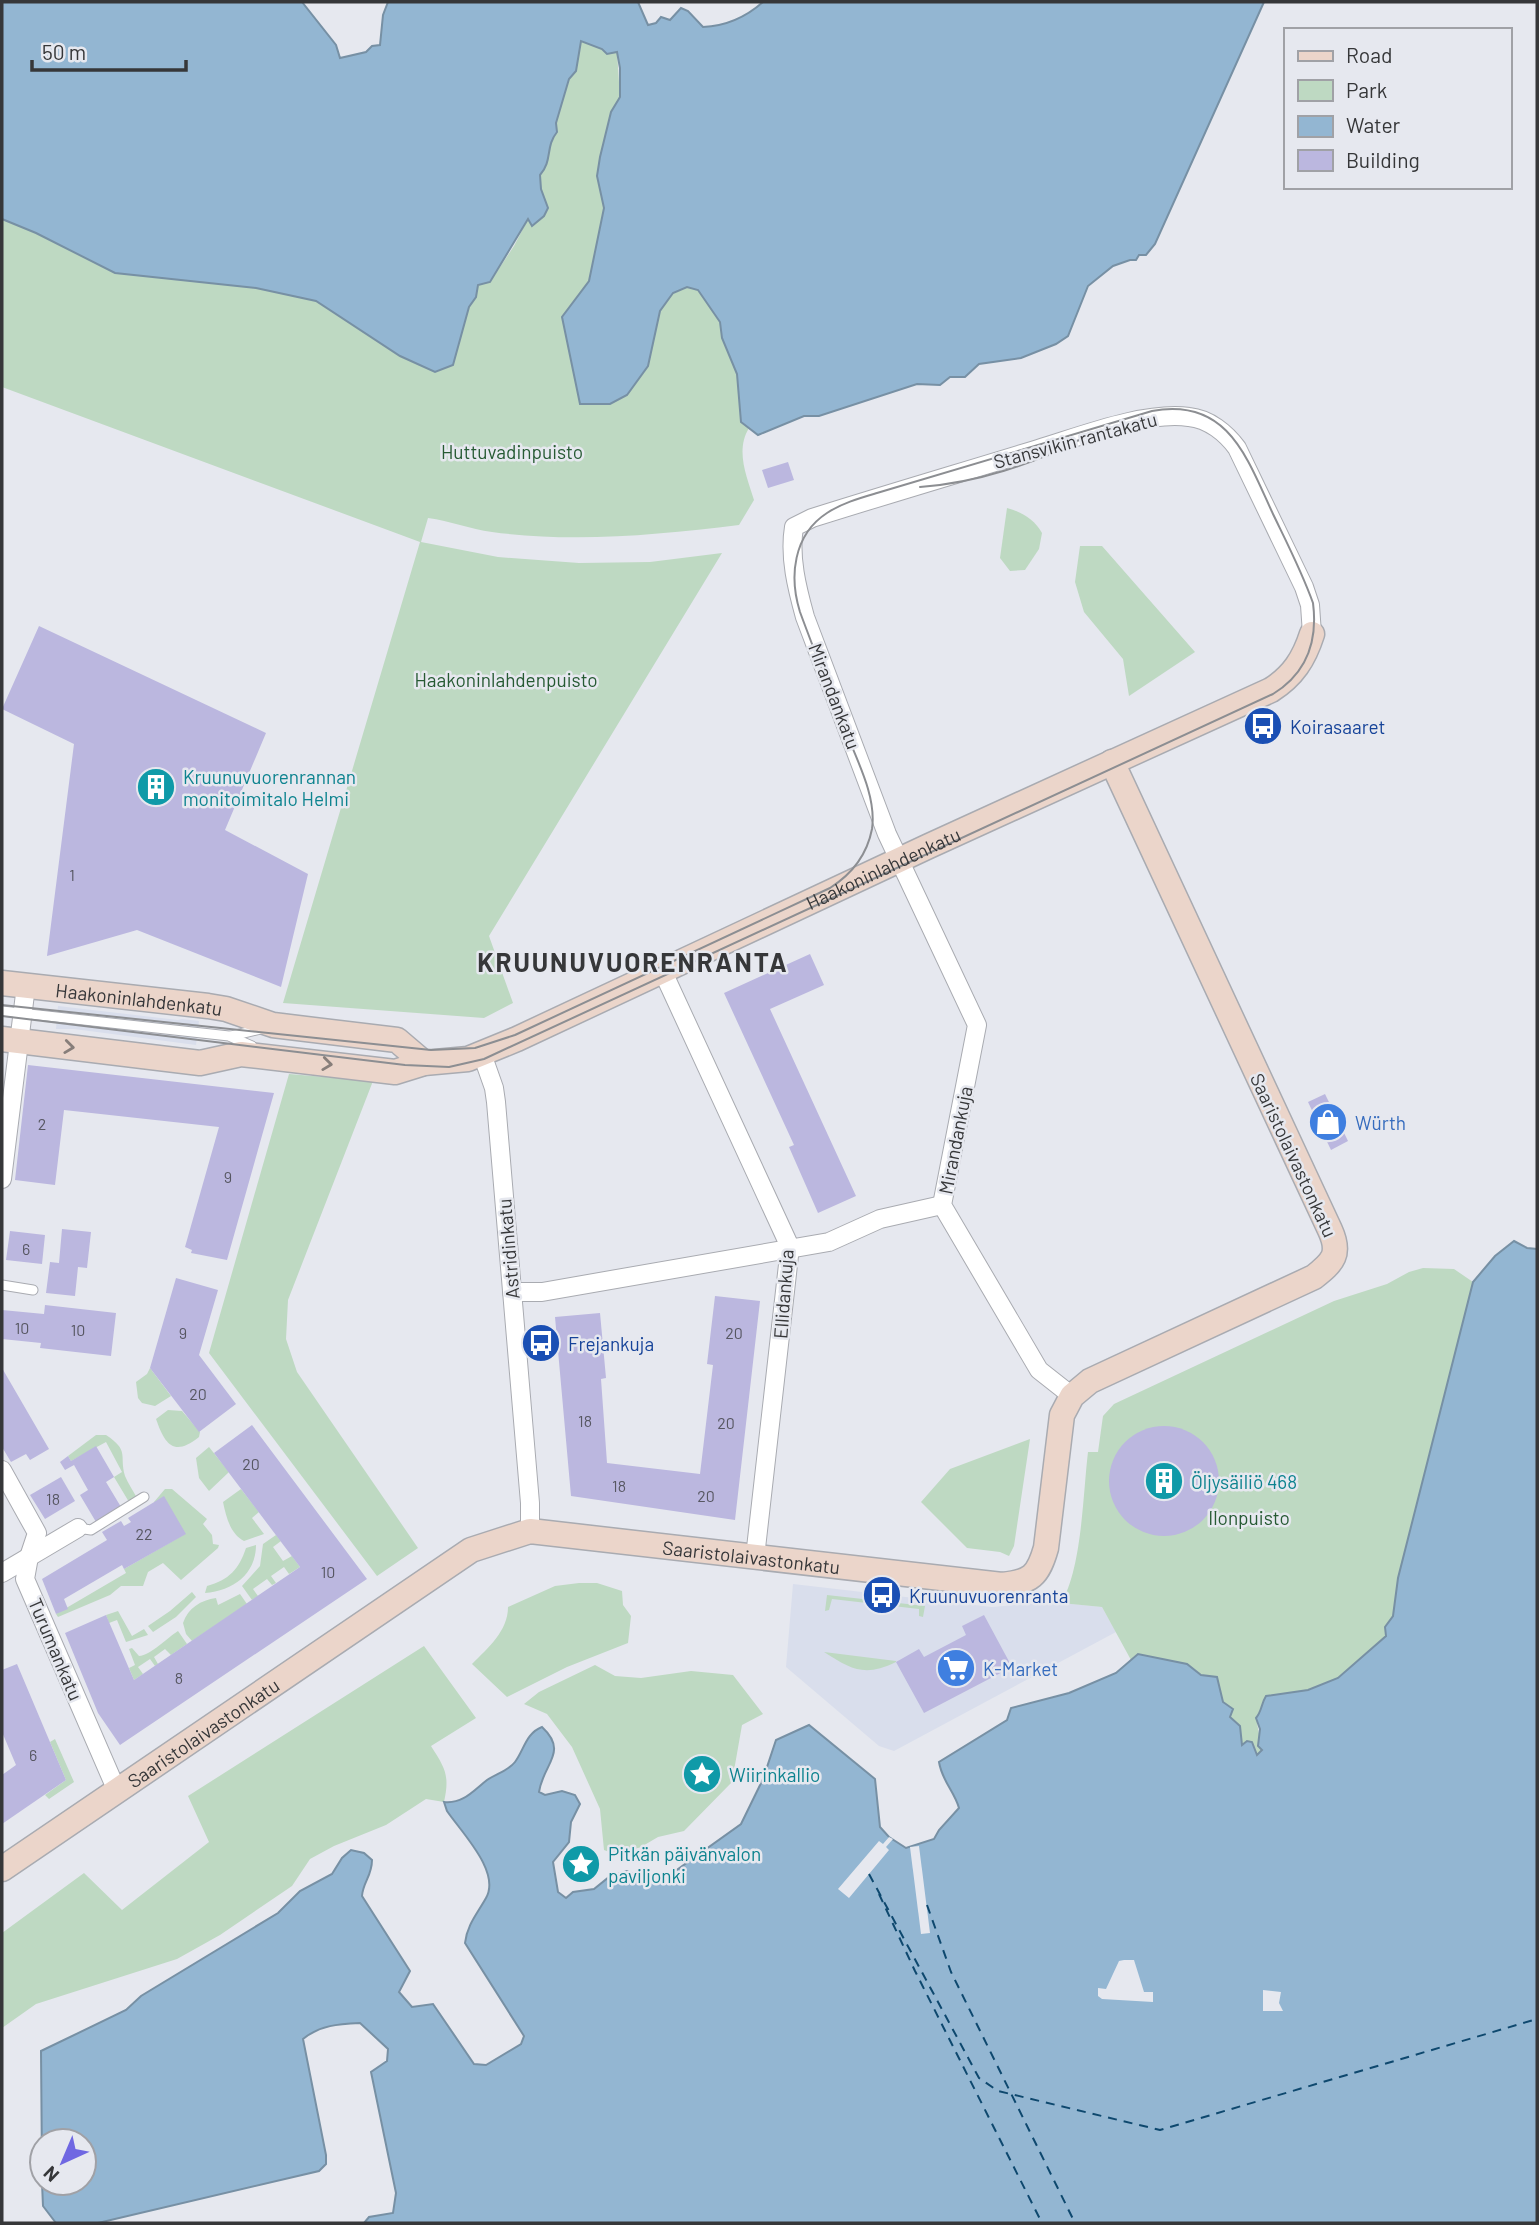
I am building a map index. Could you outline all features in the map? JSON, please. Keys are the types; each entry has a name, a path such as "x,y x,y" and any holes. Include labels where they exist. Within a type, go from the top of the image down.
{"street":[{"name":"Stansvikin rantakatu","path":"794,527 813,517 1090,434 1159,416 1193,417 1217,428 1237,448 1304,587 1310,605 1312,634"},
{"name":"Mirandankatu","path":"794,527 791,545 805,617 899,860"},
{"name":"Haakoninlahdenkatu","path":"11,1040 200,1063 241,1054 394,1072 424,1063 461,1060 482,1054 1271,690 1290,676 1297,667 1312,634"},
{"name":"Saaristolaivastonkatu","path":"2,1869 471,1550 530,1531 1002,1585 1021,1583 1032,1577 1041,1564 1046,1548 1062,1415 1072,1396 1090,1381 1314,1277 1326,1268 1335,1256 1336,1244 1112,762"},
{"name":"Mirandankuja","path":"899,860 977,1025 942,1205 1039,1370 1072,1396"},
{"name":"Ellidankuja","path":"663,972 790,1247 755,1557"},
{"name":"Haakoninlahdenkatu","path":"14,985 226,1009 273,1025 397,1040 424,1063"},
{"path":"2,1179 11,1040 22,1013 14,985"},
{"name":"Astridinkatu","path":"482,1054 496,1102 530,1503 530,1531"},
{"path":"512,1292 542,1292 829,1242 880,1219 942,1205"},
{"name":"Turumankatu","path":"2,1470 37,1533 25,1579 117,1791"},
{"path":"2,1573 78,1528"}],"lane":[{"name":"Haakoninlahdenkatu","path":"2,1011 229,1036 273,1025"},
{"name":"Haakoninlahdenkatu","path":"229,1036 251,1045 260,1055"},
{"path":"2,1285 33,1290"},
{"path":"78,1528 91,1530 144,1497"}],"shaded area":[{"path":"58,1006 199,1021 196,1045 56,1029"},
{"path":"793,1584 992,1607 1052,1602 1102,1607 1116,1632 894,1751 879,1746 786,1667"}],"green space":[{"path":"581,40 617,52 620,97 611,112 600,157 597,176 604,208 589,281 562,317 580,404 610,404 648,366 660,311 673,293 687,287 698,290 720,322 722,338 737,374 741,422 749,428 743,446 744,464 754,500 739,525 616,536 523,535 484,531 428,518 421,542 498,557 579,563 650,562 722,553 489,936 513,1003 484,1018 283,1003 420,542 2,387 2,180 283,264 341,316 400,356 436,372 453,365 469,306 476,297 478,285 490,282 528,219 532,225 541,189 540,175 557,132 555,123 569,79 576,71"},
{"path":"1007,508 1027,517 1042,533 1039,549 1025,570 1010,571 1000,558"},
{"path":"1080,546 1102,546 1195,652 1129,696 1123,659 1084,612 1075,582"},
{"path":"289,1074 373,1081 288,1300 286,1339 297,1372 418,1548 377,1576 209,1353"},
{"name":"Ilonpuisto","path":"1423,1268 1454,1269 1473,1282 1398,1578 1393,1616 1385,1627 1386,1636 1338,1678 1308,1690 1266,1696 1257,1723 1262,1750 1257,1756 1252,1742 1247,1741 1242,1745 1223,1702 1196,1670 1138,1654 1131,1660 1102,1607 1061,1603 1068,1588 1077,1551 1088,1452 1098,1452 1103,1416 1114,1404 1334,1301 1387,1284"},
{"path":"150,1368 171,1396 155,1406 142,1403 138,1398 136,1382 147,1374"},
{"path":"168,1410 182,1411 200,1432 199,1437 177,1447 167,1441 156,1419"},
{"path":"96,1435 106,1435 121,1449 125,1476 137,1498 129,1502 114,1477 122,1472 106,1442 71,1461 68,1456"},
{"path":"1030,1439 1014,1546 1009,1556 1000,1552 967,1548 921,1502 950,1469"},
{"path":"209,1447 229,1472 209,1491 199,1478 196,1458"},
{"path":"165,1489 172,1489 207,1519 203,1524 212,1535 213,1544 219,1545 218,1548 181,1580 163,1563 148,1572 143,1586 121,1586 110,1595 58,1617 56,1614 126,1573 124,1569 185,1534 154,1502"},
{"path":"241,1489 259,1512 252,1518 264,1534 244,1541 232,1529 223,1502"},
{"path":"276,1535 281,1541 273,1547 283,1561 292,1556 300,1567 289,1574 284,1567 271,1576 276,1583 272,1585 267,1579 253,1589 258,1596 252,1600 242,1586 260,1566 263,1544"},
{"path":"256,1545 252,1564 241,1579 225,1589 205,1593 207,1586 232,1573 246,1548"},
{"path":"597,1583 622,1591 623,1605 631,1616 628,1643 567,1667 507,1697 472,1664 501,1631 508,1607 555,1586"},
{"path":"192,1592 196,1597 176,1617 153,1632 148,1626"},
{"path":"240,1594 247,1604 192,1641 186,1634 183,1623 188,1613 196,1606 216,1598 218,1605"},
{"path":"827,1595 925,1606 923,1617 919,1616 919,1609 832,1599 829,1610 825,1611"},
{"path":"118,1611 132,1636 144,1629 148,1635 126,1642 117,1620 109,1623 106,1615"},
{"path":"178,1631 187,1644 171,1655 165,1649 154,1657 158,1664 155,1666 150,1659 138,1667 143,1674 134,1680 129,1668 135,1665 129,1649 132,1648 139,1656 144,1655"},
{"path":"424,1646 476,1718 431,1746 445,1772 444,1802 426,1799 386,1825 310,1859 292,1886 220,1935 177,1959 36,2004 2,2028 2,1933 84,1873 122,1910 209,1842 188,1796"},
{"path":"824,1652 896,1662 876,1669 859,1669"},
{"path":"595,1665 615,1676 641,1678 691,1671 733,1675 763,1714 742,1725 732,1782 684,1831 658,1837 641,1847 617,1855 604,1850 600,1809 572,1747 547,1714 524,1704 539,1692"},
{"path":"55,1739 74,1782 49,1799 45,1795 66,1780 50,1742"}],"water":[{"path":"2,2 302,2 336,45 340,58 366,52 372,46 380,45 383,15 388,2 638,2 648,25 656,23 661,17 670,20 681,8 688,11 703,27 736,20 763,2 1264,2 1155,244 1146,255 1139,255 1136,260 1113,266 1088,286 1068,336 1056,344 1021,358 979,364 965,377 950,377 940,385 917,384 819,416 804,416 758,435 741,422 737,374 722,338 720,322 698,290 687,287 673,293 660,311 648,366 627,395 610,404 580,404 562,317 589,281 604,208 597,176 600,157 611,112 620,97 617,52 607,54 602,49 581,41 576,71 569,79 556,123 557,132 540,175 541,189 548,208 544,216 532,226 528,219 490,282 478,285 453,365 435,372 400,356 316,301 256,288 115,273 2,219"},
{"path":"1514,1241 1527,1248 1537,1249 1537,2223 364,2223 369,2217 393,2213 396,2193 371,2072 387,2061 388,2049 360,2023 323,2028 303,2039 326,2155 326,2164 319,2171 98,2223 56,2223 43,2206 43,2197 98,2197 98,2127 42,2127 41,2051 126,2010 141,1996 278,1913 300,1891 332,1874 351,1850 364,1853 372,1860 362,1896 410,1971 399,1992 412,2007 433,2004 474,2064 486,2065 521,2044 524,2036 465,1943 470,1925 486,1898 488,1877 478,1853 447,1811 444,1802 462,1799 509,1768 529,1738 542,1727 550,1736 554,1751 539,1792 545,1795 562,1791 575,1795 580,1804 571,1822 569,1842 553,1862 558,1892 566,1898 573,1892 594,1889 609,1877 627,1871 657,1884 741,1824 763,1779 776,1740 809,1725 875,1779 880,1827 889,1837 906,1848 934,1839 959,1808 939,1762 1007,1720 1011,1708 1069,1693 1116,1673 1138,1654 1187,1664 1201,1675 1217,1677 1223,1702 1233,1709 1230,1717 1240,1726 1242,1745 1247,1741 1252,1742 1257,1755 1262,1750 1258,1746 1260,1729 1256,1718 1266,1696 1308,1690 1338,1678 1386,1636 1385,1627 1393,1616 1398,1578 1473,1282 1495,1256"}],"pier":[{"path":"889,1837 893,1839 886,1847 889,1850 849,1898 838,1889 879,1841 883,1844"},
{"path":"919,1846 930,1933 921,1934 910,1847"},
{"path":"1134,1960 1144,1992 1153,1992 1153,2002 1102,1999 1098,1996 1098,1988 1106,1989 1119,1961"},
{"path":"1263,1990 1281,1992 1279,2003 1283,2011 1263,2011"}],"building":[{"path":"788,462 794,480 768,488 762,470"},
{"name":"Kruunuvuorenrannan monitoimitalo Helmi","path":"39,626 266,733 225,830 308,874 281,987 137,930 47,956 74,744 2,709"},
{"path":"810,954 824,985 770,1009 856,1196 818,1213 789,1147 794,1145 724,993"},
{"path":"28,1065 274,1093 227,1260 191,1253 192,1250 185,1247 219,1127 64,1110 55,1185 15,1180"},
{"name":"Würth","path":"1325,1094 1348,1141 1331,1150 1308,1102"},
{"path":"62,1229 91,1232 87,1268 78,1267 75,1296 46,1293 50,1262 59,1263"},
{"path":"10,1231 45,1235 42,1264 6,1260"},
{"path":"176,1278 218,1290 199,1355 236,1404 199,1432 150,1368"},
{"path":"715,1296 760,1301 735,1520 571,1496 555,1317 600,1313 606,1378 601,1379 607,1463 700,1474 713,1365 707,1364"},
{"path":"45,1305 116,1313 111,1356 40,1348 41,1343 2,1339 2,1310 44,1314"},
{"path":"2,1368 49,1449 30,1460 26,1454 11,1462 2,1447"},
{"path":"252,1425 367,1579 120,1745 98,1713 65,1633 106,1615 134,1680 300,1567 214,1453"},
{"name":"Öljysäiliö 468","path":"1164,1426 1185,1430 1203,1442 1215,1460 1219,1481 1215,1502 1203,1520 1185,1532 1164,1536 1143,1532 1125,1520 1113,1502 1109,1481 1113,1460 1125,1442 1143,1430"},
{"path":"96,1446 114,1477 106,1482 121,1507 96,1522 80,1495 88,1490 74,1465 65,1470 60,1462 68,1456 71,1461"},
{"path":"61,1477 75,1501 45,1519 30,1495"},
{"path":"164,1496 186,1534 124,1569 122,1565 64,1599 68,1609 56,1614 42,1579 107,1540 102,1532 121,1521 124,1526 131,1522 128,1518"},
{"name":"K-Market","path":"984,1615 1012,1667 924,1713 896,1662 919,1649 924,1657 966,1635 962,1626"},
{"path":"17,1664 66,1780 2,1824 2,1775 16,1765 2,1732 2,1670"}],"ferry route":[{"path":"869,1874 979,2078 998,2091 1160,2130 1537,2019"},
{"path":"879,1894 1042,2223"},
{"path":"927,1905 951,1972 1075,2223"}],"tram line":[{"path":"2,1005 431,1050 475,1048 515,1035 830,888 852,870 862,855 872,829 873,816 864,777 800,612 795,571 801,545 816,522 833,509 864,497 1152,411 1178,409 1199,413 1217,423 1243,453 1313,603 1314,631 1308,655 1294,676 1273,694 484,1059 449,1067 405,1065 2,1016"},
{"path":"920,487 1004,471 1083,438"}],"place":[{"name":"Koirasaaret","path":"1263,726"},
{"name":"Kruunuvuorenrannan monitoimitalo Helmi","path":"156,787"},
{"name":"Würth","path":"1328,1122"},
{"name":"Frejankuja","path":"541,1343"},
{"name":"Öljysäiliö 468","path":"1164,1481"},
{"name":"Kruunuvuorenranta","path":"882,1595"},
{"name":"K-Market","path":"956,1668"},
{"name":"Wiirinkallio","path":"702,1774"},
{"name":"Pitkän päivänvalon paviljonki","path":"581,1864"}],"district":[{"name":"KRUUNUVUORENRANTA","path":"633,961"}],"park label":[{"name":"Huttuvadinpuisto","path":"512,451"},
{"name":"Haakoninlahdenpuisto","path":"506,679"}]}
